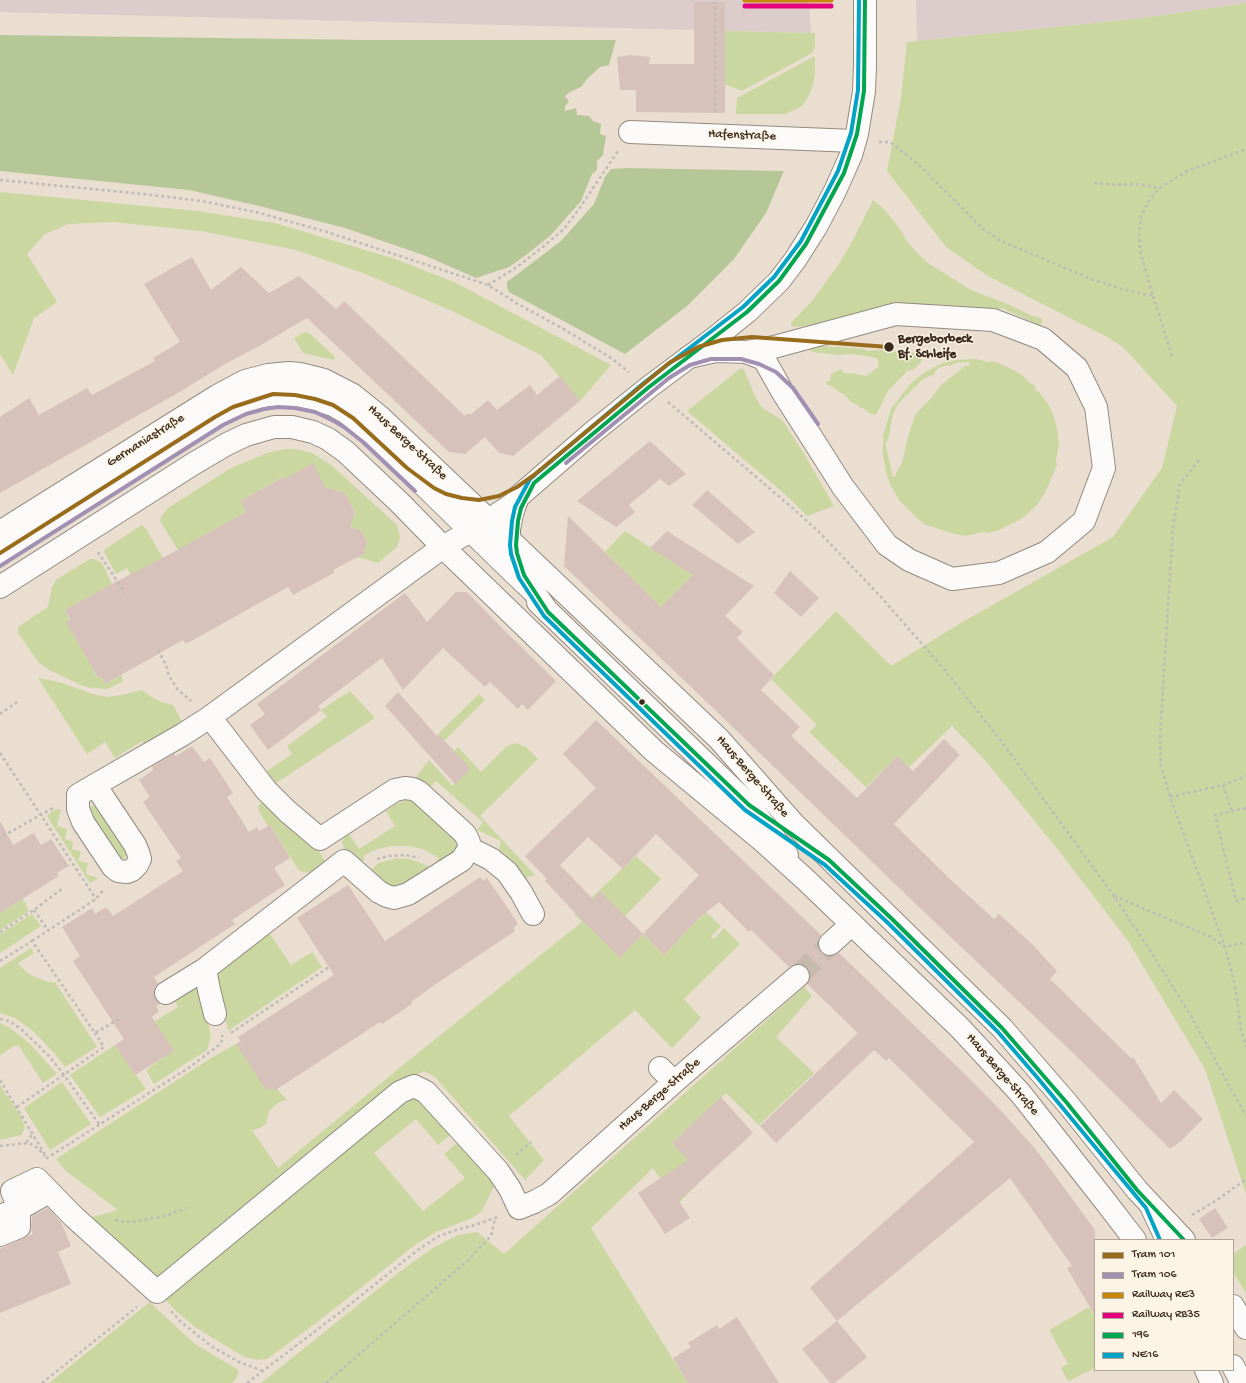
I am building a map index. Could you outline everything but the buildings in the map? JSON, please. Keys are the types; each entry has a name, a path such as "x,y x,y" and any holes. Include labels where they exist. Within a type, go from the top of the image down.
{"main road":[{"path":"807,881 749,805 522,587 513,572 510,557 512,541 512,514 518,496 657,393 689,357 752,308 779,281 795,260 816,227 844,173 855,141 864,91 866,51 865,0"},
{"name":"Hafenstraße","path":"630,132 855,141"},
{"path":"689,357 716,351 746,352 774,347 896,314 993,320 1043,339 1077,368 1096,407 1104,468 1084,521 1047,552 999,573 952,579 909,560 887,545 843,487 786,397 764,359 746,352"},
{"name":"Germaniastraße","path":"0,532 234,386 251,379 268,375 289,373 300,374"},
{"name":"Haus-Berge-Straße","path":"300,374 329,382 362,401 379,416 475,528 512,541 707,727 733,754 792,822 829,860 891,918 1002,1028 1050,1082 1151,1205 1174,1236"},
{"path":"0,553 196,428 233,407 273,394 303,396 333,405 353,418 475,528 513,572"},
{"path":"0,566 223,425 253,412 278,407 295,408 312,411 328,417 344,427 363,442 416,493 475,528 532,598 548,612"},
{"name":"Haus-Berge-Straße","path":"86,532 227,444 257,431 274,427 292,427 313,432 337,445 400,503 654,751 764,842 807,881 960,1028 1001,1072 1041,1119 1106,1200 1134,1239"},
{"path":"534,483 521,508 512,541 524,575 548,612"},
{"path":"86,790 135,845 140,859 132,870 127,872 118,871 109,862 83,822 78,809 86,790 182,735 210,717 443,546 516,502"},
{"path":"0,587 86,532"},
{"path":"210,717 266,790 287,811 379,892 394,898 408,894 462,860 469,848 469,842 465,834 419,792 409,788 395,790 320,839"},
{"path":"749,805 829,860"},
{"path":"469,848 491,859 507,872 521,892 533,914"},
{"path":"166,993 205,968 350,866"},
{"path":"830,944 852,924"},
{"path":"205,968 215,1014"},
{"name":"Haus-Berge-Straße","path":"519,1208 549,1194 667,1075 798,976"},
{"path":"0,1235 19,1227 8,1203 37,1179 48,1192 155,1294 400,1092 414,1086 426,1092 498,1171 510,1189 519,1208"},
{"path":"1234,1308 1246,1328"},
{"path":"1234,1368 1242,1383"},
{"path":"1206,1371 1212,1383"}],"path":[{"path":"715,2 715,113"},
{"path":"488,285 533,255 564,229 630,132"},
{"path":"855,141 890,142 919,165 983,229 1001,241 1091,279 1129,291 1153,296"},
{"path":"1173,359 1140,250 1139,232 1141,216 1152,196 1160,188 1185,172 1246,148"},
{"path":"0,180 201,201 256,212 367,244 488,285 611,358 657,393 820,533 881,598 942,668 1002,742 1114,896 1191,1016 1246,1116"},
{"path":"1094,183 1117,185 1135,184 1160,188"},
{"path":"1199,460 1180,484 1173,527 1160,736 1161,766 1170,797 1224,947 1235,986 1241,1030 1246,1047"},
{"path":"86,532 125,593"},
{"path":"158,650 166,665 169,676 178,690 210,717"},
{"path":"0,714 17,702"},
{"path":"0,752 96,900"},
{"path":"1170,797 1223,785 1246,776"},
{"path":"1223,785 1232,812"},
{"path":"3,836 86,790"},
{"path":"1246,808 1216,815 1236,901 1246,898"},
{"path":"350,866 388,856 404,855 426,861 440,874"},
{"path":"0,961 96,900 118,871"},
{"path":"0,932 34,910 63,888"},
{"path":"1114,896 1211,937 1224,947"},
{"path":"34,910 48,930"},
{"path":"17,1107 104,1047 32,941"},
{"path":"1224,947 1246,942"},
{"path":"0,1080 33,1132 47,1158 190,1067 219,1045 223,1039 329,967"},
{"path":"215,1014 223,1039"},
{"path":"95,1033 121,1018"},
{"path":"0,1019 9,1021 30,1036 64,1075 99,1124"},
{"path":"1241,1030 1246,1029"},
{"path":"26,1142 29,1140 33,1132"},
{"path":"1174,1236 1217,1200 1246,1179"},
{"path":"110,1219 125,1222 139,1221 165,1216 186,1208"},
{"path":"247,1383 343,1310 419,1249 439,1236 495,1218 519,1208"},
{"path":"326,1383 467,1261 491,1236 495,1218"},
{"path":"42,1383 155,1294 181,1322 211,1346 240,1362 263,1371"}],"shaded area":[{"path":"0,0 809,0 811,33 0,12"},
{"path":"916,0 1246,0 1246,3 1143,18 917,41"}],"green space":[{"path":"1246,3 1246,1194 1205,1069 1128,941 1059,851 984,759 952,726 909,767 897,756 866,787 809,732 817,725 771,679 836,611 891,666 959,624 1113,537 1162,468 1177,406 1123,347 1107,337 988,276 946,247 887,171 901,98 907,42 1143,18"},
{"path":"724,31 815,33 815,47 812,53 742,91 724,84"},
{"path":"0,35 365,40 616,40 609,65 600,67 581,87 565,96 569,102 565,106 565,111 576,108 577,115 589,116 593,121 601,124 600,134 606,136 603,155 597,161 597,170 592,174 581,201 551,235 526,255 509,267 476,278 426,256 345,228 189,190 0,171"},
{"path":"815,56 815,75 812,88 802,106 786,114 736,114 737,98"},
{"path":"611,169 784,171 766,213 734,259 687,306 625,354 509,292 507,282 561,241 594,204 605,177"},
{"path":"0,192 197,211 275,223 395,259 454,282 611,365 580,401 541,355 450,310 363,273 296,250 201,231 113,222 68,224 45,234 27,254 57,302 34,318 13,375 0,354"},
{"path":"873,200 885,210 900,229 906,240 928,263 971,290 1042,319 1042,323 1039,325 1002,308 999,311 823,323 792,327 791,323 812,301 841,261"},
{"path":"305,332 309,333 335,357 334,360 303,353 294,338"},
{"path":"810,345 864,349 868,352 874,350 916,353 922,355 922,357 921,362 913,370 907,371 888,391 876,415 869,413 863,408 860,408 832,386 827,385 826,382 830,381 831,374 842,369 844,374 850,373 866,376 877,368 879,363 877,358 853,354 838,355 813,352 808,349"},
{"path":"976,359 988,362 993,361 1012,369 1023,376 1032,385 1034,384 1036,391 1039,392 1048,404 1054,417 1059,445 1056,460 1057,465 1045,493 1037,505 1021,519 999,530 966,536 954,534 924,524 918,519 900,501 892,488 887,476 883,456 883,436 891,409 911,383 925,372 943,363 956,360","holes":["968,362 970,365 965,366 940,386 933,396 915,415 902,463 895,477 893,477 885,443 888,440 893,414 898,404 923,379 933,375 938,368 947,365 950,366 955,363"]},
{"path":"741,368 744,370 760,405 782,420 803,452 834,506 807,516 787,496 687,411"},
{"path":"286,449 296,449 312,453 331,465 397,525 400,537 397,547 378,563 358,557 364,554 367,542 362,531 350,527 355,512 345,493 325,487 288,491 283,477 240,501 246,512 178,550 160,521 168,508 231,468 267,453"},
{"path":"142,525 146,529 163,558 137,587 127,568 116,574 104,552 105,549"},
{"path":"625,531 693,575 673,619 605,552"},
{"path":"90,559 94,559 102,563 112,584 65,611 97,678 101,676 105,684 122,675 122,682 107,689 83,686 51,671 39,663 18,633 18,627 48,607 52,587 57,579"},
{"path":"38,678 59,682 93,694 107,697 142,690 153,698 173,705 185,727 148,750 142,741 115,758 105,742 87,754"},
{"path":"350,691 375,718 276,783 267,771 292,754 287,746 327,717 321,710"},
{"path":"479,694 485,700 444,741 438,734"},
{"path":"516,743 526,747 538,759 480,816 535,875 523,879 498,852 501,841 477,830 483,822 436,781 429,788 416,777 429,760 453,786 470,769 454,751 458,747 481,772 506,747"},
{"path":"412,800 459,842 458,849 439,863 436,860 439,858 423,849 408,846 391,846 377,849 363,856 365,859 359,864 344,848 342,842 345,836 349,834 359,849 395,826 386,811 398,803"},
{"path":"264,803 320,853 325,861 322,865 312,873 303,872 298,869 270,825 268,826 260,813 258,805"},
{"path":"91,806 97,806 125,848 127,854 126,857 122,859 119,858 89,814 89,808"},
{"path":"58,809 61,810 57,826 67,829 65,839 73,842 72,849 81,852 78,861 88,863 86,874 98,878 90,883 47,816 52,811"},
{"path":"636,856 661,879 625,916 663,954 706,912 721,926 711,937 714,939 724,928 740,944 684,999 701,1018 672,1048 635,1010 509,1116 544,1160 525,1180 435,1077 424,1071 412,1078 158,1280 89,1218 118,1210 66,1171 56,1159 211,1058 236,1044 287,1100 279,1102 269,1111 266,1124 260,1128 252,1130 278,1168 413,1057 582,922 574,914"},
{"path":"397,858 409,859 418,862 430,867 430,870 397,887 386,885 369,871 379,863"},
{"path":"23,899 29,911 0,930 0,913"},
{"path":"32,914 41,926 0,953 0,934"},
{"path":"268,931 291,965 312,952 322,967 232,1028 229,1032 216,986 215,968"},
{"path":"31,948 34,953 18,963 24,970 33,976 48,982 55,982 97,1047 65,1067 33,1031 15,1018 0,1013 0,968"},
{"path":"198,980 211,1036 207,1050 154,1084 146,1070 171,1052 154,1022 178,1007 172,995"},
{"path":"804,987 812,996 776,1037 814,1073 759,1125 726,1093 672,1143 704,1177 677,1205 653,1168 591,1228 688,1383 261,1383 398,1273 431,1249 458,1235 477,1232 504,1254"},
{"path":"0,1023 22,1037 57,1074 43,1083 19,1046 14,1046 0,1055"},
{"path":"115,1045 146,1089 100,1117 70,1075"},
{"path":"62,1082 91,1124 50,1150 24,1108"},
{"path":"0,1085 22,1118 25,1128 21,1135 0,1140"},
{"path":"412,1097 418,1099 451,1134 438,1145 416,1119 374,1153 423,1211 465,1178 444,1154 458,1142 488,1175 494,1186 482,1211 472,1218 436,1232 415,1245 316,1323 267,1359 257,1360 244,1357 195,1327 176,1311 165,1299 193,1277 306,1176"},
{"path":"1246,1245 1246,1293 1234,1274 1234,1253"},
{"path":"150,1302 195,1344 237,1369 239,1373 235,1380 232,1383 49,1383"},
{"path":"1089,1307 1094,1315 1094,1368 1068,1381 1061,1368 1068,1364 1049,1330"}],"tunnel":[{"path":"798,976 830,944"}],"tram line":[{"name":"101","path":"0,553 215,417 233,407 273,394 295,395 315,399 333,405 353,418 407,468 434,488 446,494 479,500 499,496 517,487 534,475 669,363 698,347 722,340 752,337 889,347"},
{"name":"106","path":"566,463 669,378 690,365 711,359 741,359 759,364 776,372 793,388 818,424"},
{"name":"106","path":"0,566 223,425 246,414 264,409 278,407 295,408 315,412 334,421 363,442 415,491"}],"rail line":[{"name":"RE3","path":"745,0 831,0"},
{"name":"RB35","path":"745,6 831,6"}],"transit line":[{"name":"NE16","path":"859,0 858,90 851,133 838,171 801,241 774,277 743,307 645,382 530,479 515,507 512,521 510,545 511,554 519,578 544,616 745,810 825,865 887,922 998,1032 1146,1208 1160,1239"},
{"name":"196","path":"865,0 864,91 857,134 844,173 806,244 779,281 747,312 649,387 534,483 521,508 518,521 516,545 517,553 524,575 548,612 749,805 829,860 891,918 1002,1028 1067,1103 1137,1190 1183,1239"}],"place":[{"name":"Bergeborbeck Bf. Schleife","path":"889,347"}]}
